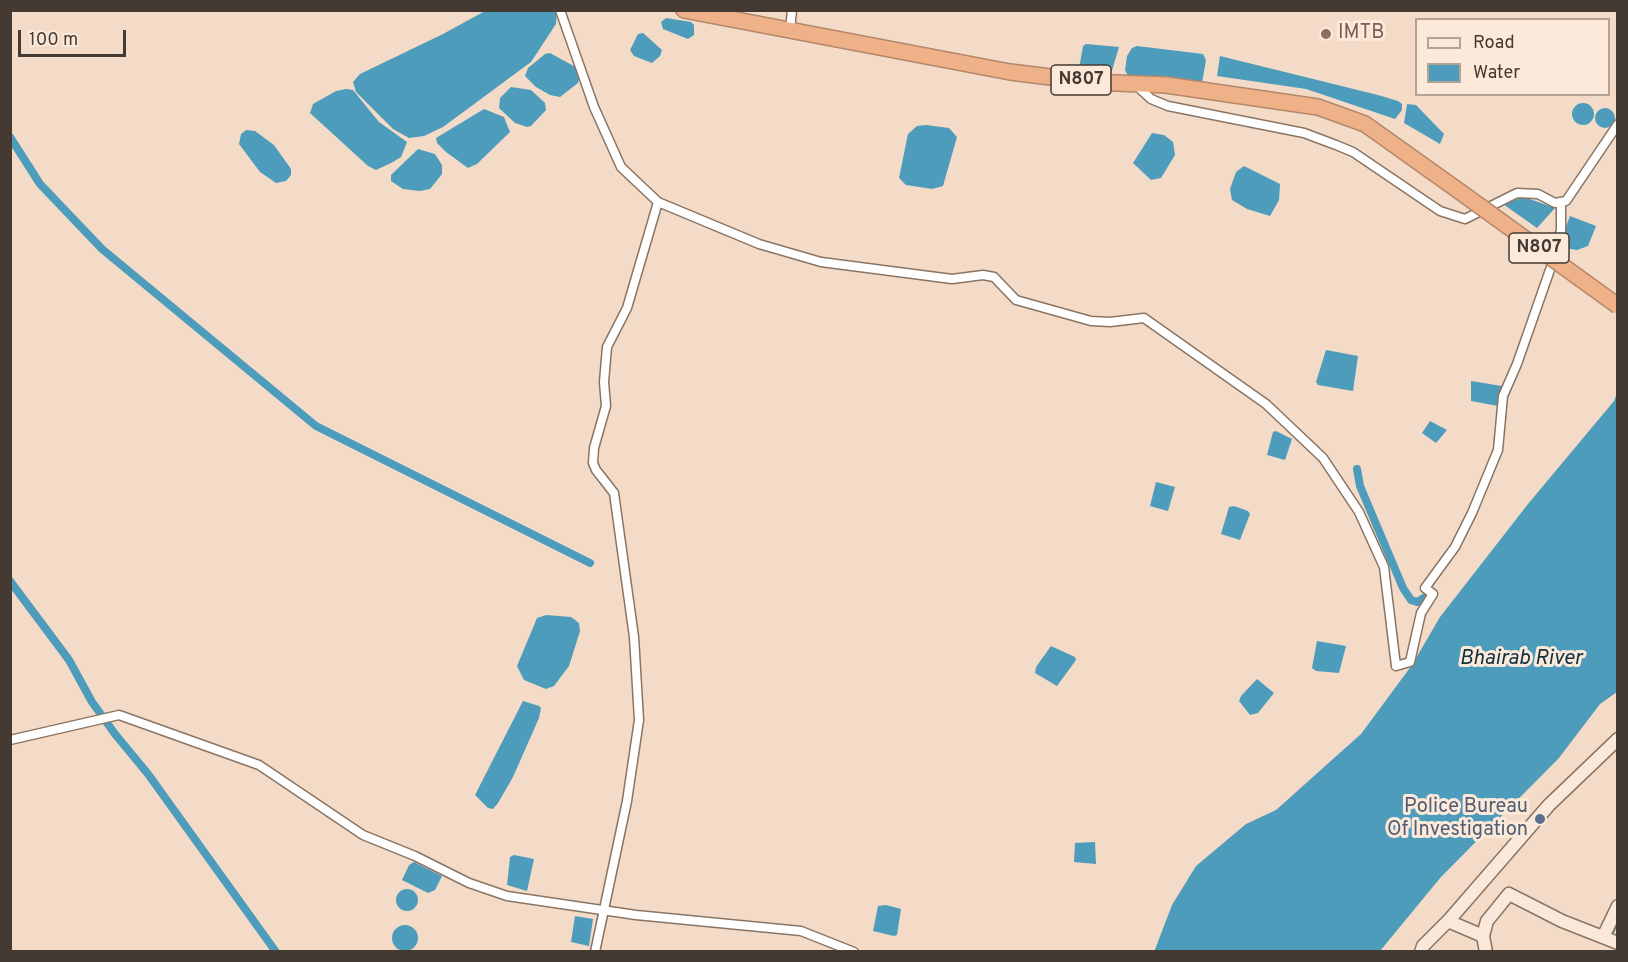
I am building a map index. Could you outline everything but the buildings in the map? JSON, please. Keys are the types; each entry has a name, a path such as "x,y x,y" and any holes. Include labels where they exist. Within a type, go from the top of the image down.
{"highway":[{"name":"N807","path":"684,10 1010,72 1236,94 1318,107 1365,124 1617,306"}],"main road":[{"path":"1421,951 1549,805 1617,739"},
{"path":"1486,951 1483,936 1486,921 1509,894 1562,921 1617,943"},
{"path":"1603,937 1617,906"},
{"path":"1448,921 1483,936"}],"street":[{"path":"560,10 594,107 621,167 658,202 759,244 821,261 952,279 983,275 994,277 1016,300 1091,321 1110,322 1144,318 1266,404 1323,458 1359,512 1384,567 1396,666 1410,662 1421,613 1433,594 1425,588 1438,567 1455,547 1498,450 1503,396 1517,364 1545,278 1552,264 1554,249 1561,231 1561,203"},
{"path":"790,30 792,10"},
{"path":"1134,84 1152,99 1168,106 1304,133 1336,145 1353,152 1454,217 1466,219 1517,193 1538,194 1561,203 1571,198 1617,124"},
{"path":"595,951 627,801 639,710 634,637 614,493 596,470 593,463 594,448 606,406 604,381 607,347 627,308 658,202"},
{"path":"10,740 119,715 259,765 363,835 415,856 469,883 507,896 603,910 801,931 854,951"}],"water":[{"path":"557,10 556,24 531,62 443,127 424,136 409,138 393,129 356,92 353,82 360,74 485,11"},
{"path":"666,18 691,22 694,25 694,35 688,39 663,29 661,22"},
{"path":"643,33 662,50 660,56 652,63 634,56 630,50 638,34"},
{"path":"1086,44 1119,47 1111,74 1079,69 1083,46"},
{"path":"1137,46 1203,54 1206,60 1202,83 1128,76 1125,70 1127,56 1132,48"},
{"path":"550,53 581,70 578,83 560,97 550,95 536,87 525,76 528,68 545,54"},
{"path":"1220,56 1378,95 1398,101 1402,104 1402,110 1395,119 1306,89 1217,76"},
{"path":"511,87 531,90 545,103 546,110 531,126 515,123 499,108 500,98"},
{"path":"353,90 379,122 407,142 401,157 376,170 368,166 310,113 313,104 336,91"},
{"path":"1583,103 1591,106 1594,114 1591,122 1583,125 1575,122 1572,114 1575,106"},
{"path":"1407,104 1416,105 1444,134 1440,144 1404,123"},
{"path":"1605,108 1612,111 1615,118 1612,125 1605,128 1598,125 1595,118 1598,111"},
{"path":"484,109 504,117 510,132 477,164 468,168 446,152 437,143 436,138"},
{"path":"917,126 949,128 957,137 943,186 932,189 906,185 899,178 908,134"},
{"path":"246,130 255,131 274,145 291,169 291,175 286,181 276,183 260,172 239,144 241,134"},
{"path":"1152,133 1164,135 1173,142 1175,155 1161,178 1151,180 1133,163"},
{"path":"418,149 435,154 442,165 442,174 430,189 420,191 403,189 391,181 391,175"},
{"path":"1244,166 1280,184 1279,200 1270,216 1247,209 1232,200 1230,189 1236,172"},
{"path":"1524,197 1555,208 1537,228 1503,204"},
{"path":"1570,216 1596,226 1588,246 1577,250 1564,248 1561,240"},
{"path":"1326,350 1358,356 1353,391 1318,385 1316,382"},
{"path":"1471,381 1502,386 1498,406 1471,401"},
{"name":"Bhairab River","path":"1617,393 1617,692 1600,704 1559,758 1441,877 1380,951 1154,952 1172,905 1196,866 1246,824 1276,810 1361,734 1412,665 1440,617 1528,504 1614,401"},
{"path":"1430,421 1447,430 1436,443 1422,433"},
{"path":"1276,431 1292,439 1285,460 1267,455 1273,432"},
{"path":"1156,482 1175,487 1168,511 1150,506"},
{"path":"1234,506 1250,514 1240,540 1221,534 1229,507"},
{"path":"546,615 571,617 579,623 580,631 569,666 554,686 546,689 524,680 517,666 537,618"},
{"path":"1317,641 1346,646 1339,673 1316,671 1312,668"},
{"path":"1051,646 1075,657 1076,660 1057,686 1035,673 1036,667"},
{"path":"1257,679 1274,693 1258,713 1250,715 1239,701"},
{"path":"523,701 541,708 539,718 513,777 498,803 493,809 488,808 475,795"},
{"path":"1095,842 1096,864 1074,862 1075,843"},
{"path":"514,855 534,859 527,891 507,885 510,857"},
{"path":"414,862 442,876 435,890 428,893 402,880 409,865"},
{"path":"407,889 415,892 418,900 415,908 407,911 399,908 396,900 399,892"},
{"path":"886,905 901,909 897,935 894,936 873,931 878,906"},
{"path":"575,916 593,919 589,946 571,942"},
{"path":"405,925 414,929 418,938 414,947 405,951 396,947 392,938 396,929"}],"waterway":[{"path":"10,137 40,184 102,249 316,426 590,563"},
{"path":"1357,469 1360,486 1403,588 1411,600 1417,602 1429,595"},
{"path":"10,581 69,660 92,702 148,774 276,952"},
{"path":"1612,935 1618,922"}],"place":[{"name":"IMTB","path":"1326,34"},
{"name":"Police Bureau Of Investigation","path":"1540,819"}]}
